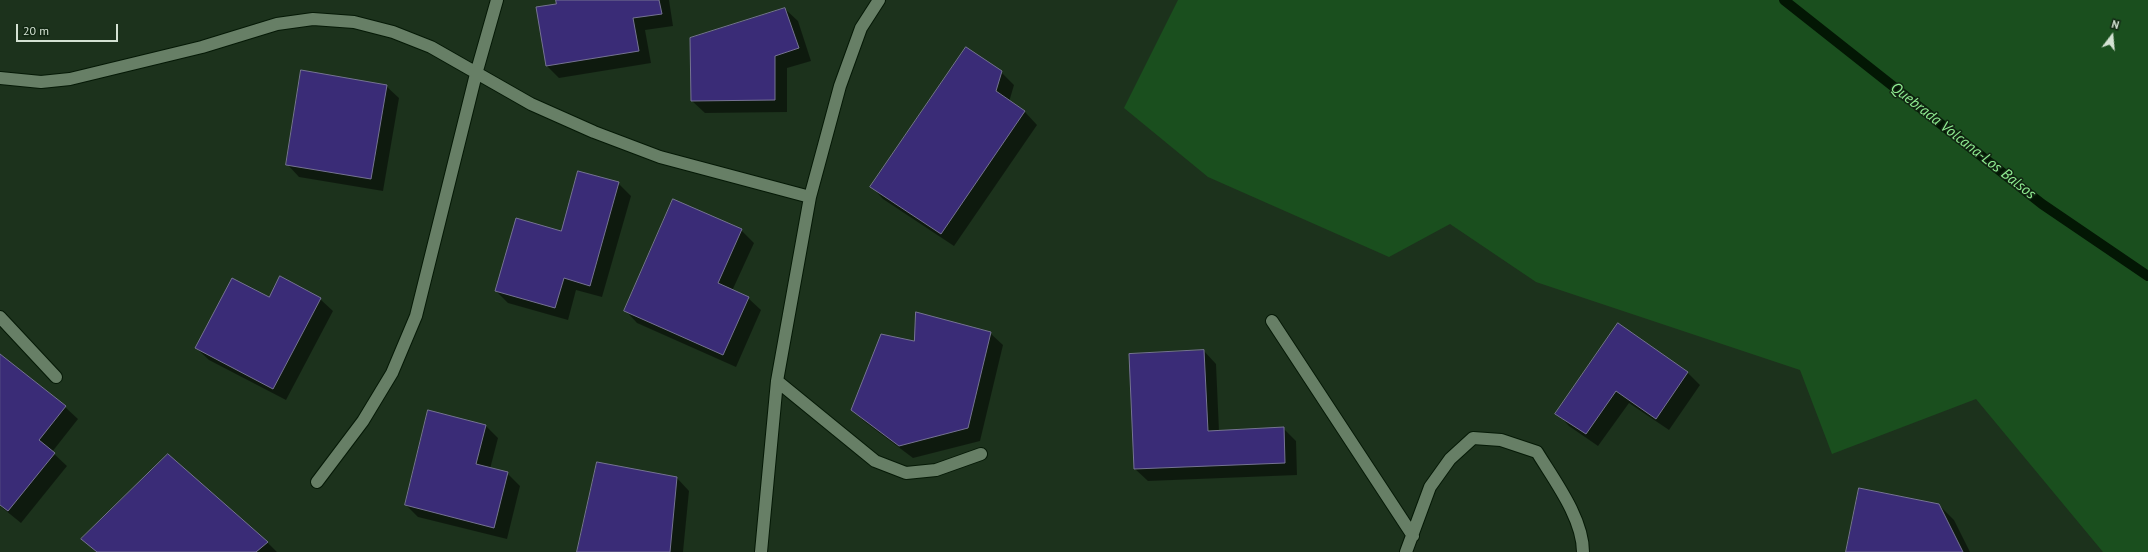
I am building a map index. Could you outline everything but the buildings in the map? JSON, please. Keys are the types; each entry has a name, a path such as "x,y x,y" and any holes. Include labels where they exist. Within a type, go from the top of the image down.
{"lane":[{"path":"317,482 363,422 388,379 416,316 476,74 497,0"},
{"path":"762,552 776,381 810,197 840,86 861,28 879,0"},
{"path":"0,78 41,82 70,79 202,47 277,24 313,19 354,22 393,32 431,47 476,74 532,104 594,132 660,157 810,197"},
{"path":"0,317 56,377"},
{"path":"1272,321 1413,536"},
{"path":"776,381 875,462 906,473 936,470 981,454"},
{"path":"1406,552 1430,487 1450,459 1473,438 1502,440 1537,452 1569,504 1583,540 1583,552"}],"green space":[{"path":"1178,0 2148,0 2148,552 2103,552 1976,399 1832,454 1800,370 1536,282 1450,224 1389,257 1208,177 1124,108"}],"waterway":[{"name":"Quebrada Volcana-Los Balsos","path":"1784,0 2042,204 2148,276"}]}
